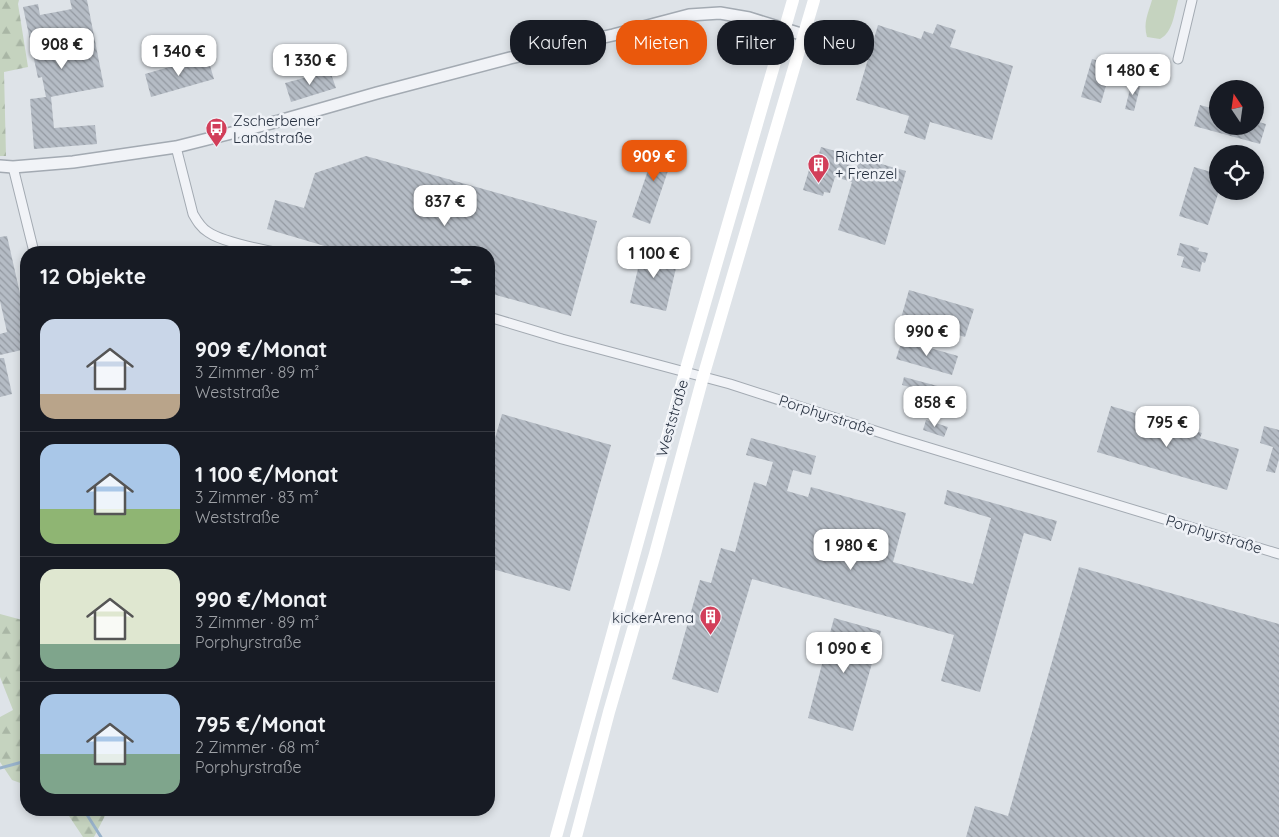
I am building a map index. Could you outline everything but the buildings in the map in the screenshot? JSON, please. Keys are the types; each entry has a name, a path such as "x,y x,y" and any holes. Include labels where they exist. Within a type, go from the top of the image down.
{"main road":[{"name":"Weststraße","path":"788,20 794,0"},
{"path":"808,20 814,0"},
{"path":"576,837 703,377 804,35"},
{"name":"Weststraße","path":"556,837 685,372 775,65"}],"street":[{"path":"1178,59 1192,0"},
{"path":"0,166 13,167 73,162 176,147 500,61 689,16 720,13 756,20"},
{"path":"794,32 804,35"},
{"path":"176,147 193,214 198,224 208,233 219,238 250,246"},
{"path":"13,167 33,246"},
{"name":"Porphyrstraße","path":"495,319 570,342 730,384 897,438 1279,554"}],"green space":[{"path":"0,0 19,0 18,4 28,67 4,72 6,156 0,156"},
{"path":"1152,0 1178,0 1168,32 1160,39 1147,37 1146,18"},
{"path":"0,614 20,619 20,783 12,780 0,762 0,717 13,710 0,677"},
{"path":"69,816 105,816 94,837 83,837"}],"waterway":[{"path":"0,768 20,763"},
{"path":"88,816 101,837"}],"place":[{"name":"Zscherbener Landstraße","path":"217,148"},
{"name":"Richter + Frenzel","path":"819,184"},
{"name":"kickerArena","path":"710,636"}]}
